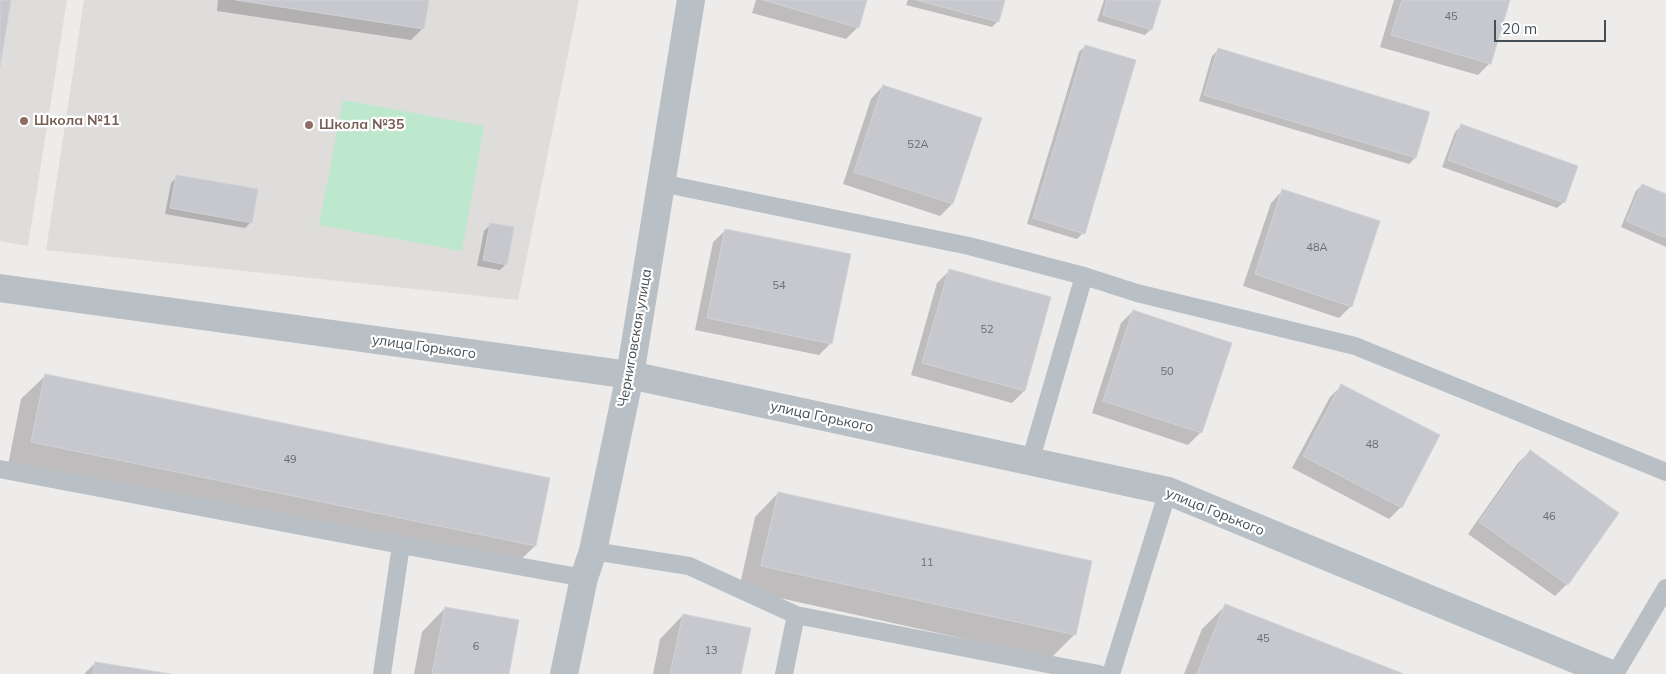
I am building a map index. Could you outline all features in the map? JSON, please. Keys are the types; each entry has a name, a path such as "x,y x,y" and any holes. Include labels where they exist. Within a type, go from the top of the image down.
{"street":[{"name":"Черниговская улица","path":"564,674 630,375 692,0"},
{"name":"улица Горького","path":"0,290 630,375 1168,491 1611,674"}],"lane":[{"path":"661,184 968,246 1084,276 1137,292 1355,346 1666,472"},
{"path":"1030,462 1084,276"},
{"path":"0,469 584,578"},
{"path":"1111,674 1168,491"},
{"path":"382,674 401,545"},
{"path":"592,552 689,566 796,615 1099,674"},
{"path":"1615,674 1666,588"},
{"path":"784,674 796,615"}],"shaded area":[{"name":"Школа №11","path":"0,0 67,0 28,246 0,241"},
{"name":"Школа №35","path":"84,0 579,0 518,300 46,250"}],"green space":[{"path":"343,100 484,126 462,251 319,225"}],"building":[{"path":"0,0 11,0 0,67"},
{"path":"236,0 429,0 424,29"},
{"path":"763,0 867,0 859,28"},
{"path":"916,0 1005,0 999,22"},
{"path":"1107,0 1161,0 1152,30 1103,15"},
{"path":"1402,0 1510,0 1491,64 1391,35"},
{"path":"1085,45 1136,60 1085,234 1033,218"},
{"path":"1218,48 1430,112 1416,158 1204,95"},
{"path":"883,85 982,118 953,204 854,172"},
{"path":"1461,124 1578,166 1565,203 1448,160"},
{"path":"176,175 258,189 252,223 170,208"},
{"path":"1642,184 1666,194 1666,238 1626,221"},
{"path":"1282,189 1380,221 1352,307 1255,274"},
{"path":"490,223 514,227 507,265 483,260"},
{"path":"725,229 851,254 832,344 707,318"},
{"path":"949,269 1051,297 1025,391 922,363"},
{"path":"1133,310 1232,343 1202,433 1103,401"},
{"path":"45,374 550,478 536,546 31,442"},
{"path":"1341,384 1440,435 1402,508 1303,456"},
{"path":"1530,450 1619,513 1568,585 1479,522"},
{"path":"778,492 1092,561 1076,635 761,566"},
{"path":"1225,604 1404,674 1197,674"},
{"path":"445,607 519,620 509,674 432,674"},
{"path":"683,614 751,628 741,674 670,674"},
{"path":"95,662 171,674 93,674"}],"place":[{"name":"Школа №11","path":"24,121"},
{"name":"Школа №35","path":"309,125"}]}
